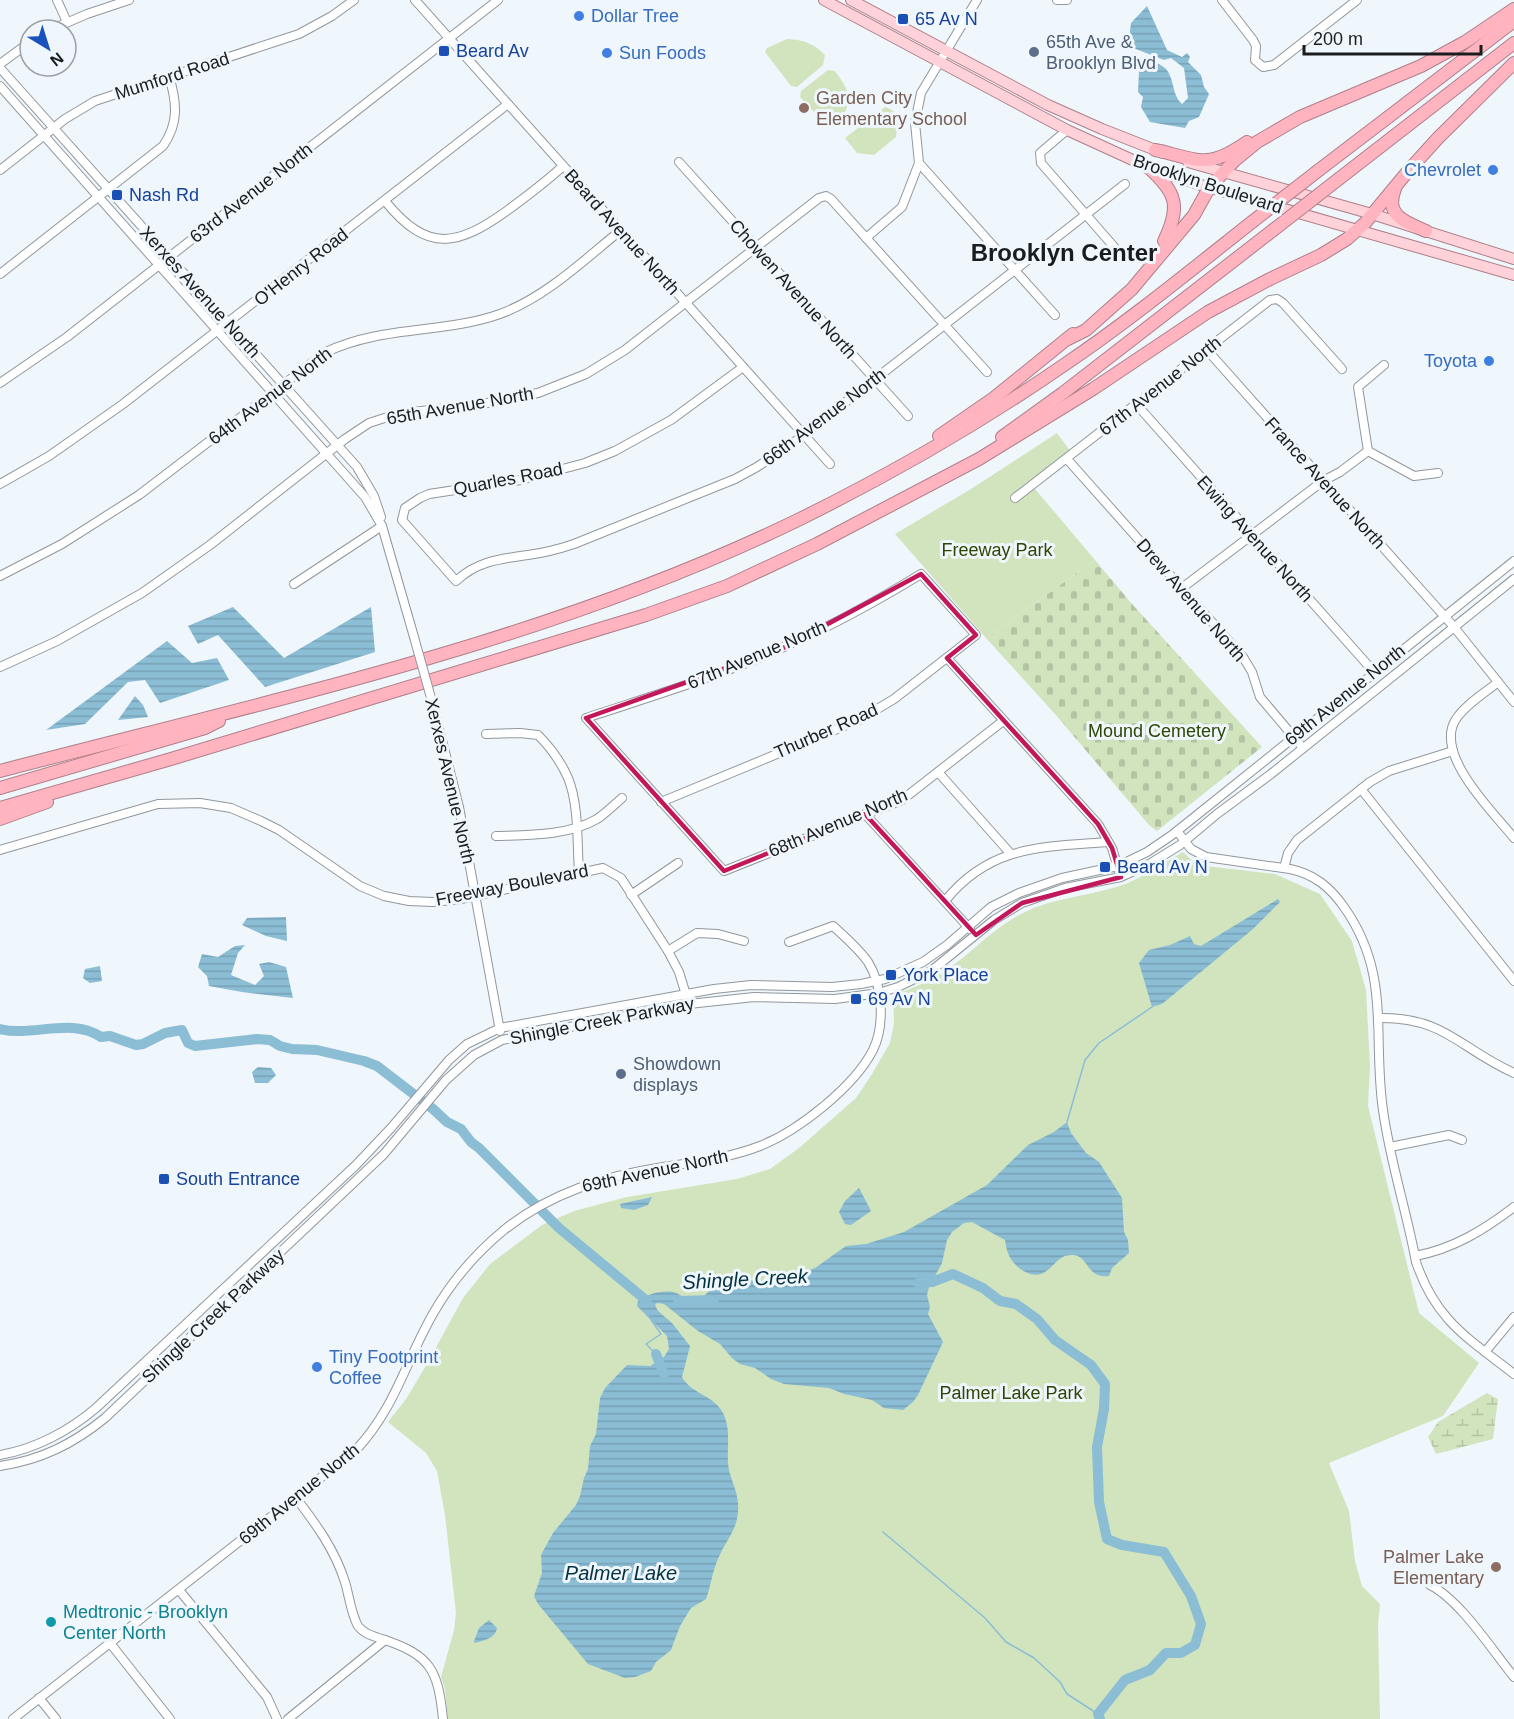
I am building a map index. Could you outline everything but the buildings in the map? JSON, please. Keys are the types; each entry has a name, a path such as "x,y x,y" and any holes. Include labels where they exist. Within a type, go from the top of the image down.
{"highway":[{"path":"874,480 994,398 1068,339 1122,290 1223,172 1267,135 1295,120 1421,66 1465,42 1514,9"},
{"path":"0,771 242,710 485,641 596,604 740,546 799,519 978,422 1067,363 1117,328 1514,21"},
{"path":"875,514 957,466 1029,418 1514,43"},
{"path":"0,808 171,759 646,615 757,573 950,476 1039,424 1208,312 1322,255 1359,230 1438,138 1514,63"},
{"path":"1155,150 1199,160 1216,159 1279,123 1306,111 1333,104"},
{"path":"1148,167 1169,190 1175,202 1174,219 1164,241"},
{"path":"1398,183 1392,198 1395,212 1409,224 1426,231"},
{"path":"1068,339 1086,330 1132,290 1194,215 1207,192"},
{"path":"0,788 205,728 242,710"},
{"path":"0,819 171,759"}],"main road":[{"name":"Brooklyn Boulevard","path":"824,0 1067,130 1207,192 1359,230 1514,275"},
{"name":"Brooklyn Boulevard","path":"850,0 1048,105 1155,150 1223,172 1372,214 1514,259"}],"street":[{"path":"57,0 65,18"},
{"path":"78,18 129,0"},
{"name":"Mumford Road","path":"0,170 72,114 95,101 299,34 332,16 354,0"},
{"name":"Beard Avenue North","path":"415,0 830,465"},
{"name":"63rd Avenue North","path":"0,383 68,337 498,0"},
{"path":"977,0 921,93 915,123 919,163 902,207 867,238 987,372"},
{"path":"1057,0 1067,0"},
{"path":"1222,0 1253,40 1256,46 1255,60 1263,67 1274,65 1357,0"},
{"path":"0,66 18,52"},
{"name":"Xerxes Avenue North","path":"0,66 357,467 370,489 379,510 459,807 502,1040"},
{"path":"0,274 154,154 169,136 176,114 176,103 169,76"},
{"name":"Xerxes Avenue North","path":"0,86 329,453 365,497 382,526"},
{"name":"O'Henry Road","path":"0,484 49,456 219,331 508,104"},
{"path":"1067,130 1040,153 1039,158 1044,169 1115,248"},
{"name":"Chowen Avenue North","path":"679,162 908,416"},
{"path":"919,163 1055,315"},
{"path":"385,201 403,222 425,235 438,238 464,237 487,225 540,187 564,166"},
{"name":"66th Avenue North","path":"402,520 456,581 483,562 552,551 574,544 712,489 757,467 804,435 1125,184"},
{"name":"65th Avenue North","path":"0,667 78,630 142,593 218,539 369,423 397,414 512,399 538,393 586,374 615,357 819,198 826,196 831,199 867,238"},
{"name":"64th Avenue North","path":"0,576 62,544 130,502 313,360 346,343 386,333 479,320 519,305 552,284 621,230"},
{"name":"67th Avenue North","path":"1015,498 1270,300 1277,299 1283,303 1342,369"},
{"name":"France Avenue North","path":"1207,350 1454,627"},
{"path":"1368,451 1358,387 1384,364"},
{"name":"Quarles Road","path":"402,520 405,508 429,494 530,478 585,463 615,451 671,420 743,367"},
{"name":"Ewing Avenue North","path":"1137,405 1374,672"},
{"path":"1182,588 1323,481 1340,472 1368,451"},
{"path":"1368,451 1414,476 1438,473"},
{"name":"Drew Avenue North","path":"1067,459 1248,664 1260,697 1303,748"},
{"path":"294,584 382,526"},
{"name":"69th Avenue North","path":"1177,831 1514,561"},
{"name":"67th Avenue North","path":"661,802 586,718 696,682 783,648 856,611 921,574 976,635"},
{"name":"69th Avenue North","path":"1185,840 1514,579"},
{"path":"1454,627 1514,702"},
{"name":"Thurber Road","path":"661,802 859,720 894,699 976,635"},
{"path":"947,658 1098,824 1108,842 1121,877"},
{"path":"1498,682 1457,718 1451,735 1453,751 1464,774 1514,838"},
{"name":"68th Avenue North","path":"661,802 724,871 902,800 1003,721"},
{"path":"486,734 538,735 547,745 568,778 573,797 579,872"},
{"path":"1284,868 1292,846 1361,789 1389,771 1453,751"},
{"path":"938,772 1010,854"},
{"path":"1361,789 1514,981"},
{"path":"496,836 529,835 576,828 597,819 622,798"},
{"name":"Freeway Boulevard","path":"0,850 158,804 200,803 231,808 261,821 279,830 360,886 384,896 409,901 433,902 476,896 597,868 609,869 621,878 668,951 679,972 688,1004"},
{"path":"865,814 976,935"},
{"path":"1177,831 1191,849 1206,857 1303,872 1326,886 1353,920 1369,955 1374,973 1379,1018 1382,1108 1422,1279 1438,1309 1449,1322 1514,1374"},
{"name":"Shingle Creek Parkway","path":"0,1455 21,1451 46,1440 77,1424 96,1408 356,1165 448,1060 467,1044 500,1028 685,993 751,984 832,987 876,981 922,962 947,945 991,907 1019,893 1062,878 1118,866 1148,852 1177,831"},
{"name":"Shingle Creek Parkway","path":"0,1466 50,1453 86,1433 105,1418 367,1170 456,1069 474,1054 502,1040 688,1004 754,997 835,999 879,993 898,987 931,971 994,920 1022,903 1065,888 1121,877 1151,863 1185,840"},
{"path":"945,901 968,877 1010,854 1033,848 1108,842"},
{"path":"631,895 678,863"},
{"name":"69th Avenue North","path":"13,1719 339,1465 369,1436 394,1397 433,1313 456,1279 488,1244 529,1212 574,1189 599,1181 731,1155 760,1146 786,1133 824,1105 861,1069 877,1038 881,1020 879,993 867,961 833,926 789,942"},
{"path":"668,951 697,933 718,934 744,941"},
{"path":"1379,1018 1402,1018 1431,1025 1514,1073"},
{"path":"1390,1147 1449,1135 1462,1140"},
{"path":"1415,1256 1462,1241 1514,1207"},
{"path":"1485,1352 1514,1317"},
{"path":"46,1440 50,1453"},
{"path":"296,1498 323,1535 335,1557 345,1580 359,1626 369,1635 408,1648 429,1665 437,1681 443,1719"},
{"path":"1430,1585 1442,1590 1457,1606 1514,1677"},
{"path":"179,1590 267,1697 277,1719"},
{"path":"288,1719 385,1640"},
{"path":"110,1644 170,1719"},
{"path":"39,1698 56,1719"}],"highlighted area":[{"path":"921,574 976,635 947,658 1098,824 1112,848 1121,877 1022,903 976,935 865,814 724,871 586,718 783,648"}],"green space":[{"path":"787,39 808,43 825,55 823,65 797,87 791,86 765,52 767,48"},
{"path":"828,70 835,71 840,78 847,90 849,101 840,121 827,126 800,97 801,91"},
{"path":"885,107 895,113 900,122 896,137 874,155 857,153 845,138"},
{"name":"Freeway Park","path":"1057,433 1071,452 1030,483 1095,560 986,638 895,534 971,489"},
{"name":"Mound Cemetery","path":"1095,560 1262,747 1157,831 1149,825 1055,714 986,638"},
{"name":"Palmer Lake Park","path":"1183,852 1197,865 1275,874 1320,894 1352,941 1366,990 1370,1067 1368,1106 1419,1313 1479,1363 1443,1416 1329,1463 1349,1511 1355,1561 1362,1586 1380,1604 1378,1625 1380,1719 448,1719 445,1689 441,1677 454,1630 456,1613 445,1515 437,1471 426,1453 388,1422 406,1399 463,1298 490,1264 542,1225 574,1211 627,1197 737,1179 770,1169 799,1148 856,1098 890,1043 894,1024 893,995 944,972 996,930 1025,912 1045,904 1129,883"},
{"path":"1487,1393 1498,1399 1493,1439 1436,1454 1428,1437 1438,1422"}],"water":[{"path":"1147,6 1167,50 1182,57 1187,53 1190,57 1188,62 1201,75 1204,87 1209,94 1199,117 1189,121 1185,128 1150,122 1141,107 1143,97 1138,92 1139,71 1133,63 1136,56 1165,68 1182,104 1188,98 1184,68 1171,58 1164,60 1128,46 1131,23"},
{"path":"233,607 284,658 371,607 375,652 265,687 218,635 198,644 188,626"},
{"path":"167,641 192,663 217,658 229,680 160,703 145,680 128,682 85,724 46,730"},
{"path":"135,696 143,705 148,717 118,720"},
{"path":"1278,899 1280,902 1253,929 1162,1004 1152,1007 1139,963 1149,950 1170,945 1190,936 1194,944 1201,946"},
{"path":"286,917 287,941 266,936 242,925 247,918"},
{"path":"245,945 238,953 231,975 255,985 264,976 259,964 269,962 286,967 293,998 209,986 207,976 198,967 202,954 218,957 235,946"},
{"path":"100,966 102,981 90,983 83,978 85,969"},
{"path":"258,1067 271,1068 276,1075 268,1083 255,1083 252,1072"},
{"name":"Palmer Lake","path":"1067,1122 1071,1133 1086,1153 1099,1162 1122,1198 1124,1232 1128,1240 1129,1253 1112,1268 1109,1276 1096,1274 1082,1259 1072,1255 1060,1259 1045,1272 1034,1275 1023,1271 1014,1263 1007,1251 1005,1240 972,1222 964,1223 952,1232 947,1240 942,1263 927,1295 930,1307 928,1314 943,1342 918,1395 903,1410 884,1408 872,1400 829,1388 784,1384 771,1379 755,1368 740,1364 720,1344 698,1331 664,1304 655,1305 690,1346 682,1377 691,1387 714,1402 723,1413 728,1431 729,1468 738,1503 737,1519 716,1564 706,1599 691,1608 680,1626 671,1650 656,1662 651,1671 625,1678 588,1664 538,1604 534,1596 542,1573 541,1555 553,1533 576,1505 580,1496 588,1469 590,1446 596,1434 600,1398 605,1388 627,1365 650,1366 664,1357 669,1349 667,1336 637,1306 638,1301 651,1294 666,1292 676,1293 688,1300 698,1302 708,1292 720,1287 748,1280 773,1281 787,1278 815,1268 846,1246 866,1244 904,1232 987,1185 1028,1145 1054,1132"},
{"path":"859,1188 871,1211 851,1225 845,1224 839,1212 845,1201"},
{"path":"652,1197 648,1205 634,1210 621,1208 620,1204"},
{"path":"489,1620 497,1628 496,1632 489,1638 475,1643 479,1628"}],"waterway":[{"path":"1067,1122 1085,1060 1099,1043 1152,1007"},
{"name":"Shingle Creek","path":"0,1029 25,1031 77,1028 101,1037 110,1036 136,1045 165,1033 182,1030 188,1043 195,1046 257,1039 270,1040 292,1049 317,1050 377,1066 447,1122 461,1129 471,1142 559,1228 647,1301"},
{"name":"Shingle Creek","path":"918,1283 932,1282 953,1274 983,1288 1000,1301 1016,1304 1037,1319 1055,1340 1091,1365 1105,1384 1104,1409 1097,1447 1099,1502 1107,1539 1122,1545 1164,1552 1191,1596 1201,1624 1195,1645 1181,1653 1166,1653 1150,1670 1125,1680 1098,1714 1100,1719"},
{"name":"Shingle Creek","path":"678,1301 714,1300"},
{"path":"647,1314 661,1334 646,1344 656,1354"},
{"path":"656,1354 664,1374"},
{"path":"883,1532 985,1618 1006,1642 1034,1658 1060,1682 1067,1694 1098,1714"}],"place":[{"name":"Dollar Tree","path":"579,16"},
{"name":"65 Av N","path":"903,19"},
{"name":"Beard Av","path":"444,51"},
{"name":"65th Ave & Brooklyn Blvd","path":"1034,52"},
{"name":"Sun Foods","path":"607,53"},
{"name":"Garden City Elementary School","path":"804,108"},
{"name":"Chevrolet","path":"1493,170"},
{"name":"Nash Rd","path":"117,195"},
{"name":"Toyota","path":"1489,361"},
{"name":"Beard Av N","path":"1105,867"},
{"name":"York Place","path":"891,975"},
{"name":"69 Av N","path":"856,999"},
{"name":"Showdown displays","path":"621,1074"},
{"name":"South Entrance","path":"164,1179"},
{"name":"Tiny Footprint Coffee","path":"317,1367"},
{"name":"Palmer Lake Elementary","path":"1496,1567"},
{"name":"Medtronic - Brooklyn Center North","path":"51,1622"}],"district":[{"name":"Brooklyn Center","path":"1064,253"}]}
